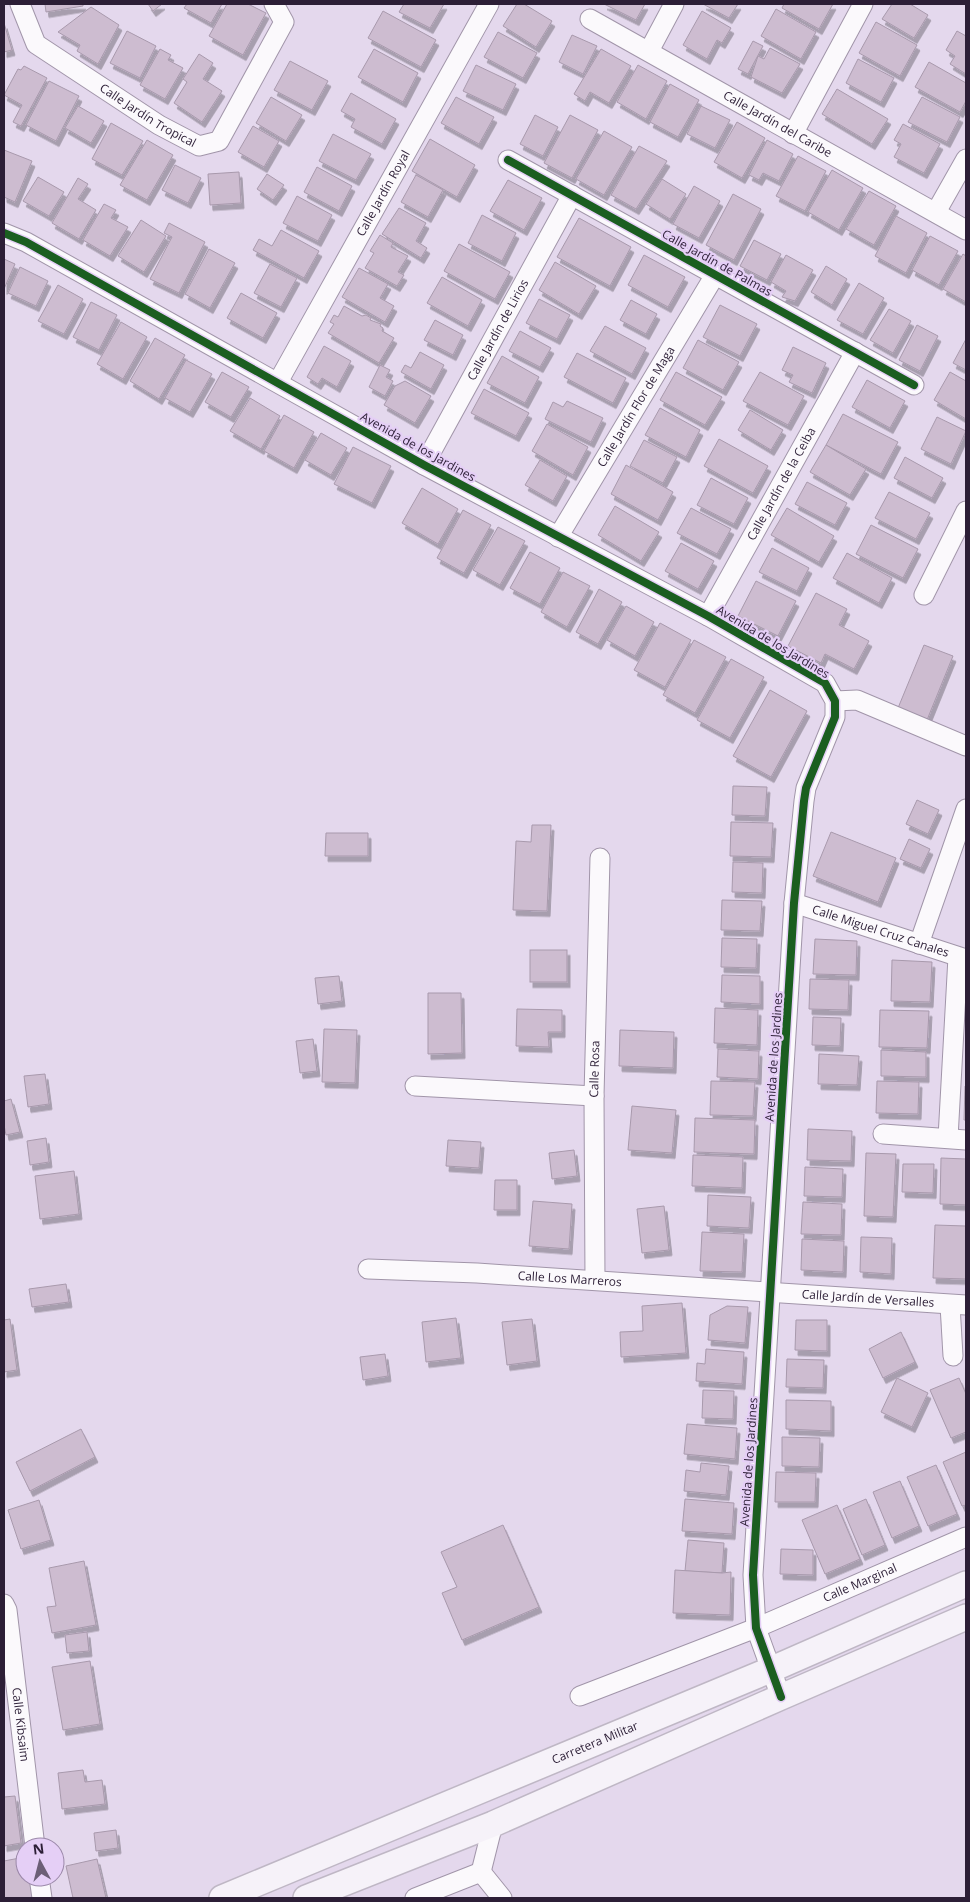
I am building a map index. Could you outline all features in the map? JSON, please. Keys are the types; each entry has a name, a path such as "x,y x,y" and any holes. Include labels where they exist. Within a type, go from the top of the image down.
{"main road":[{"name":"Carretera Militar","path":"222,1898 770,1670 966,1584"},
{"path":"306,1898 493,1824 780,1696 966,1617"}],"street":[{"name":"Calle Jardín Tropical","path":"20,4 36,44 159,125 200,146 219,141 284,22 274,4"},
{"name":"Calle Jardín Royal","path":"278,382 489,4"},
{"path":"649,51 674,4"},
{"path":"793,134 863,4"},
{"name":"Calle Jardín del Caribe","path":"590,19 966,230"},
{"path":"936,212 966,159"},
{"name":"Calle Jardín de Palmas","path":"508,160 914,385"},
{"name":"Calle Jardín de Lirios","path":"424,465 572,195"},
{"name":"Avenida de los Jardines","path":"4,233 26,242 424,465 708,616 825,683 835,701 835,718 806,788 794,903 753,1575 756,1628 780,1696"},
{"name":"Calle Jardín Flor de Maga","path":"558,537 714,275"},
{"name":"Calle Jardín de la Ceiba","path":"708,616 855,352"},
{"path":"924,595 966,511"},
{"path":"835,701 857,700 966,746"},
{"path":"919,944 966,809"},
{"name":"Calle Rosa","path":"594,1280 594,1096 600,858"},
{"name":"Calle Miguel Cruz Canales","path":"794,903 962,958"},
{"path":"883,1134 957,1139 962,958"},
{"path":"415,1086 594,1096"},
{"name":"Calle Los Marreros","path":"368,1269 478,1273 771,1292"},
{"name":"Calle Jardín de Versalles","path":"771,1292 958,1305"},
{"path":"954,1356 958,1305"},
{"name":"Calle Marginal","path":"580,1696 756,1628 966,1537"},
{"name":"Calle Kibsaim","path":"4,1604 7,1610 35,1837"},
{"path":"481,1872 493,1824"},
{"path":"415,1898 481,1872"},
{"path":"481,1872 502,1898"}],"building":[{"path":"45,4 83,4 83,6 46,12"},
{"path":"148,4 162,4 153,11"},
{"path":"187,4 222,4 211,23 184,8"},
{"path":"227,4 248,4 266,13 243,55 209,36"},
{"path":"404,4 444,4 430,28 399,12"},
{"path":"517,4 524,4 552,21 536,47 503,26"},
{"path":"604,4 645,4 636,20"},
{"path":"703,4 738,4 729,18"},
{"path":"784,4 833,4 819,29 782,8"},
{"path":"892,4 910,4 928,15 914,38 882,19"},
{"path":"91,7 119,25 98,64 77,51 80,45 58,32"},
{"path":"776,9 816,32 801,59 761,36"},
{"path":"383,11 436,40 421,67 368,38"},
{"path":"702,11 731,28 722,43 717,40 707,59 683,45"},
{"path":"876,22 917,45 900,76 859,53"},
{"path":"4,23 12,50 4,52"},
{"path":"127,31 156,46 140,78 110,63"},
{"path":"957,31 966,36 966,74 950,64 955,56 946,50"},
{"path":"498,32 537,53 523,78 484,57"},
{"path":"572,35 597,46 583,74 559,62"},
{"path":"753,41 763,46 748,74 738,69"},
{"path":"770,48 800,64 782,93 751,77 758,56 764,59"},
{"path":"160,49 171,55 168,60 183,68 165,99 140,85"},
{"path":"374,49 418,73 403,102 358,77"},
{"path":"601,49 631,66 609,103 590,92 585,101 574,94"},
{"path":"199,54 213,63 203,79 222,91 202,122 174,103 187,82 183,79"},
{"path":"858,59 894,78 881,102 846,83"},
{"path":"290,61 328,81 312,110 274,90"},
{"path":"929,62 966,83 966,101 960,112 915,87"},
{"path":"476,65 516,84 503,110 463,91"},
{"path":"638,65 667,81 646,119 617,102"},
{"path":"24,66 47,78 21,126 13,122 22,105 4,95 18,69 21,70"},
{"path":"49,81 79,96 56,141 26,125"},
{"path":"670,84 699,100 678,137 650,122"},
{"path":"837,89 888,119 872,144 822,114"},
{"path":"351,93 396,119 382,144 351,127 355,119 341,111"},
{"path":"271,97 302,115 286,141 256,123"},
{"path":"456,97 494,117 479,144 441,123"},
{"path":"922,97 960,117 947,142 908,122"},
{"path":"78,106 104,121 91,143 65,128"},
{"path":"701,106 730,120 715,148 687,134"},
{"path":"535,115 558,127 543,156 520,144"},
{"path":"570,115 598,130 572,178 544,163"},
{"path":"737,122 765,138 742,178 714,162"},
{"path":"111,123 143,141 122,175 92,159"},
{"path":"903,124 940,144 924,173 894,157 901,144 894,140"},
{"path":"253,126 279,141 264,167 238,152"},
{"path":"604,131 632,147 604,195 576,179"},
{"path":"333,134 371,154 356,180 319,161"},
{"path":"430,139 475,165 457,197 412,171"},
{"path":"147,140 173,155 147,200 120,185"},
{"path":"767,140 793,154 779,181 763,173 759,180 749,175"},
{"path":"639,146 667,161 636,209 611,195"},
{"path":"4,150 32,161 15,202 4,197"},
{"path":"798,156 826,171 805,211 776,196"},
{"path":"175,165 201,178 188,203 162,190"},
{"path":"317,167 352,186 339,211 304,192"},
{"path":"832,170 863,188 839,230 808,212"},
{"path":"239,172 241,203 210,205 208,174"},
{"path":"267,174 284,185 273,200 257,189"},
{"path":"416,175 443,190 428,217 401,202"},
{"path":"38,177 64,192 49,216 23,201"},
{"path":"78,178 88,184 78,199 96,210 79,239 52,223"},
{"path":"662,179 686,194 670,219 646,204"},
{"path":"508,180 542,198 524,230 490,211"},
{"path":"694,186 720,201 699,238 673,224"},
{"path":"869,191 896,206 874,245 846,229"},
{"path":"733,194 761,209 734,260 706,245"},
{"path":"297,196 332,215 318,241 283,223"},
{"path":"104,204 116,210 111,218 128,227 110,256 83,240"},
{"path":"399,208 426,223 416,241 427,248 421,258 382,234"},
{"path":"482,215 516,233 502,261 468,243"},
{"path":"896,216 927,233 906,273 875,256"},
{"path":"579,218 631,247 610,286 557,257"},
{"path":"141,220 166,236 144,272 118,256"},
{"path":"169,223 205,242 179,293 150,279 172,237 164,233"},
{"path":"281,230 319,251 304,278 253,250 259,239 272,246"},
{"path":"380,235 393,243 391,247 408,256 398,272 404,275 397,286 365,268 374,253 370,251"},
{"path":"930,236 958,251 939,285 912,270"},
{"path":"754,240 781,254 767,280 740,266"},
{"path":"459,244 510,272 495,299 444,271"},
{"path":"209,249 235,263 210,308 185,294"},
{"path":"963,254 966,256 966,302 943,289"},
{"path":"644,255 685,277 668,307 628,285"},
{"path":"786,255 813,270 795,301 782,297 786,291 771,282"},
{"path":"4,259 15,264 4,289"},
{"path":"555,262 596,286 579,314 539,290"},
{"path":"270,264 297,278 281,307 254,293"},
{"path":"826,266 847,279 832,305 811,292"},
{"path":"20,267 48,281 36,306 8,293"},
{"path":"359,268 388,284 380,298 394,306 385,322 342,297"},
{"path":"442,277 482,300 468,326 427,303"},
{"path":"859,283 884,298 863,334 837,320"},
{"path":"58,285 83,299 64,334 38,321"},
{"path":"241,293 277,313 263,338 227,318"},
{"path":"539,299 570,315 557,339 526,323"},
{"path":"631,300 657,314 646,334 620,320"},
{"path":"91,302 117,315 99,350 73,337"},
{"path":"720,305 757,324 740,356 703,337"},
{"path":"344,306 362,316 366,315 371,318 370,320 381,324 382,331 394,338 379,363 328,333 334,324 330,322 334,315 338,317"},
{"path":"889,309 911,321 893,353 870,340"},
{"path":"435,320 463,335 453,355 424,340"},
{"path":"121,322 147,337 123,379 97,364"},
{"path":"917,325 938,336 920,371 899,360"},
{"path":"605,326 646,348 632,374 590,351"},
{"path":"520,331 551,348 540,367 509,351"},
{"path":"155,338 185,355 159,399 130,381"},
{"path":"966,339 966,370 953,363"},
{"path":"698,340 739,362 723,390 683,368"},
{"path":"324,346 351,361 337,387 322,378 318,384 307,377"},
{"path":"793,347 826,363 812,393 789,382 793,375 782,370"},
{"path":"420,352 444,365 431,389 401,372 405,365 411,368"},
{"path":"577,353 626,378 613,403 564,377"},
{"path":"502,356 539,377 525,403 487,383"},
{"path":"186,360 212,374 190,412 165,398"},
{"path":"380,365 390,370 386,377 393,381 385,396 369,387"},
{"path":"222,372 249,387 231,417 205,402"},
{"path":"676,372 722,397 705,425 660,400"},
{"path":"760,372 804,396 788,425 743,401"},
{"path":"950,372 966,381 966,419 934,400"},
{"path":"867,380 905,401 890,428 852,407"},
{"path":"405,381 431,396 415,423 384,405 395,386"},
{"path":"484,389 529,413 516,436 471,413"},
{"path":"250,398 280,416 261,449 230,431"},
{"path":"567,401 603,418 591,442 545,419 553,402 563,407"},
{"path":"660,408 700,430 686,457 645,435"},
{"path":"750,410 783,430 771,450 738,430"},
{"path":"843,414 898,442 881,474 826,445"},
{"path":"284,415 314,432 294,468 264,451"},
{"path":"937,417 966,431 951,464 921,449"},
{"path":"547,424 588,447 573,475 532,451"},
{"path":"321,433 347,448 331,475 305,460"},
{"path":"719,439 768,466 753,493 704,466"},
{"path":"644,440 677,457 663,483 630,466"},
{"path":"826,445 866,469 850,495 810,472"},
{"path":"353,447 391,466 372,503 334,484"},
{"path":"905,457 943,478 932,498 894,478"},
{"path":"540,460 567,476 553,501 525,485"},
{"path":"626,465 673,492 658,520 611,494"},
{"path":"711,478 748,498 734,524 697,505"},
{"path":"807,482 847,503 835,525 795,504"},
{"path":"422,488 458,509 438,544 402,523"},
{"path":"889,492 930,513 916,539 875,518"},
{"path":"615,506 659,532 641,561 598,535"},
{"path":"691,508 731,529 717,554 677,533"},
{"path":"787,508 834,536 819,562 771,535"},
{"path":"463,510 491,525 464,573 437,558"},
{"path":"871,525 918,549 903,578 856,554"},
{"path":"498,527 525,541 500,585 473,570"},
{"path":"681,543 714,561 698,589 665,571"},
{"path":"772,548 809,568 797,591 759,572"},
{"path":"530,552 560,568 540,604 510,588"},
{"path":"847,553 892,578 879,603 833,578"},
{"path":"563,572 590,586 567,627 541,612"},
{"path":"756,581 796,601 778,636 738,616"},
{"path":"599,589 622,602 598,644 576,632"},
{"path":"816,593 847,609 839,625 869,641 854,669 825,654 821,663 788,646"},
{"path":"626,606 654,622 635,656 607,640"},
{"path":"660,623 691,640 665,687 634,670"},
{"path":"694,640 726,657 695,713 663,695"},
{"path":"924,645 953,656 927,720 898,708"},
{"path":"731,659 764,677 730,738 697,720"},
{"path":"770,690 807,711 771,777 733,756"},
{"path":"733,786 767,787 765,816 732,815"},
{"path":"917,800 939,810 928,834 906,824"},
{"path":"731,822 773,823 771,857 730,856"},
{"path":"532,825 551,825 547,911 513,910 516,841 531,842"},
{"path":"831,832 896,858 878,902 813,876"},
{"path":"326,833 368,833 368,856 325,856"},
{"path":"909,839 930,849 921,868 900,859"},
{"path":"733,862 763,863 762,893 732,892"},
{"path":"722,900 762,901 760,931 721,930"},
{"path":"722,938 757,939 756,968 721,967"},
{"path":"815,939 857,941 856,975 813,974"},
{"path":"530,950 567,950 567,982 530,982"},
{"path":"892,960 932,962 930,1002 891,1001"},
{"path":"722,975 760,976 760,1004 721,1002"},
{"path":"339,976 342,1001 318,1004 315,978"},
{"path":"810,979 849,980 848,1010 809,1009"},
{"path":"428,993 461,993 462,1053 428,1054"},
{"path":"715,1008 758,1010 757,1045 714,1043"},
{"path":"517,1009 562,1010 562,1032 548,1032 549,1047 516,1046"},
{"path":"880,1010 929,1011 927,1048 879,1047"},
{"path":"813,1017 841,1018 840,1046 812,1045"},
{"path":"324,1029 357,1030 355,1083 322,1082"},
{"path":"620,1030 674,1032 673,1068 619,1066"},
{"path":"313,1039 317,1071 300,1073 296,1041"},
{"path":"718,1049 759,1051 758,1079 717,1077"},
{"path":"881,1050 926,1052 926,1077 881,1076"},
{"path":"819,1054 859,1056 857,1085 818,1084"},
{"path":"45,1074 49,1104 28,1107 24,1076"},
{"path":"711,1081 755,1082 753,1116 710,1115"},
{"path":"877,1081 919,1082 918,1114 876,1113"},
{"path":"965,1086 966,1120 964,1120"},
{"path":"11,1099 20,1132 6,1135 4,1101"},
{"path":"632,1106 676,1110 672,1153 628,1150"},
{"path":"695,1118 755,1120 754,1154 694,1152"},
{"path":"808,1129 852,1131 851,1161 807,1160"},
{"path":"46,1138 49,1162 30,1165 27,1141"},
{"path":"448,1140 481,1142 479,1168 446,1166"},
{"path":"574,1150 577,1176 552,1179 549,1153"},
{"path":"866,1153 896,1154 893,1217 864,1216"},
{"path":"693,1155 743,1157 742,1188 692,1186"},
{"path":"941,1158 966,1159 966,1205 940,1204"},
{"path":"903,1164 934,1164 933,1193 902,1192"},
{"path":"805,1167 843,1169 842,1197 804,1196"},
{"path":"74,1171 79,1214 40,1219 35,1176"},
{"path":"495,1180 517,1180 517,1210 494,1210"},
{"path":"708,1195 751,1197 749,1228 707,1226"},
{"path":"533,1201 572,1204 569,1249 529,1246"},
{"path":"803,1202 842,1204 841,1235 801,1234"},
{"path":"664,1206 669,1250 642,1253 637,1209"},
{"path":"935,1225 966,1226 966,1279 933,1278"},
{"path":"702,1232 744,1234 742,1272 700,1271"},
{"path":"861,1237 892,1238 891,1274 860,1272"},
{"path":"802,1239 844,1241 843,1272 801,1270"},
{"path":"66,1284 69,1302 32,1307 29,1289"},
{"path":"682,1303 686,1353 621,1357 620,1332 643,1331 642,1306"},
{"path":"727,1306 748,1307 745,1343 708,1340 710,1315"},
{"path":"456,1318 461,1358 426,1362 422,1322"},
{"path":"10,1319 17,1370 4,1372 4,1320"},
{"path":"532,1319 537,1361 507,1365 502,1322"},
{"path":"796,1320 827,1320 827,1351 795,1350"},
{"path":"901,1332 915,1362 883,1378 869,1349"},
{"path":"706,1349 744,1352 742,1384 696,1381 697,1363 705,1364"},
{"path":"385,1354 388,1376 363,1380 360,1357"},
{"path":"787,1359 824,1360 823,1388 786,1387"},
{"path":"897,1378 928,1393 912,1427 881,1412"},
{"path":"959,1378 966,1394 966,1432 951,1438 930,1390"},
{"path":"703,1390 734,1391 733,1419 702,1418"},
{"path":"786,1400 831,1401 831,1431 786,1429"},
{"path":"687,1424 737,1428 735,1459 684,1454"},
{"path":"81,1429 95,1457 30,1491 16,1462"},
{"path":"782,1437 820,1438 819,1467 782,1466"},
{"path":"966,1452 966,1505 962,1506 943,1462"},
{"path":"701,1463 729,1466 726,1495 684,1491 686,1470 700,1472"},
{"path":"936,1465 957,1514 928,1526 907,1477"},
{"path":"776,1472 816,1473 815,1502 775,1502"},
{"path":"900,1481 919,1526 892,1538 873,1492"},
{"path":"685,1499 734,1503 732,1534 682,1531"},
{"path":"866,1499 885,1545 862,1555 843,1509"},
{"path":"39,1500 51,1540 21,1549 8,1510"},
{"path":"837,1505 860,1559 825,1574 802,1520"},
{"path":"503,1525 539,1607 462,1640 442,1593 457,1587 441,1552"},
{"path":"688,1540 724,1543 722,1573 685,1571"},
{"path":"781,1549 813,1550 813,1575 780,1574"},
{"path":"84,1561 96,1625 52,1633 47,1607 56,1606 49,1568"},
{"path":"675,1570 731,1572 730,1615 673,1613"},
{"path":"87,1632 89,1651 67,1653 65,1635"},
{"path":"90,1661 100,1724 63,1730 52,1667"},
{"path":"83,1770 85,1782 102,1780 105,1804 62,1809 58,1773"},
{"path":"15,1796 20,1837 15,1837 15,1844 4,1846 4,1797"},
{"path":"116,1830 118,1848 96,1851 94,1833"},
{"path":"15,1859 15,1887 31,1887 34,1898 4,1898 4,1861"},
{"path":"97,1859 106,1898 73,1898 66,1866"}],"cycle path":[{"path":"508,160 914,385"},
{"path":"4,233 26,242 424,465 708,616 825,683 835,701 835,717 806,788 794,903 753,1575 756,1628 781,1697"}]}
